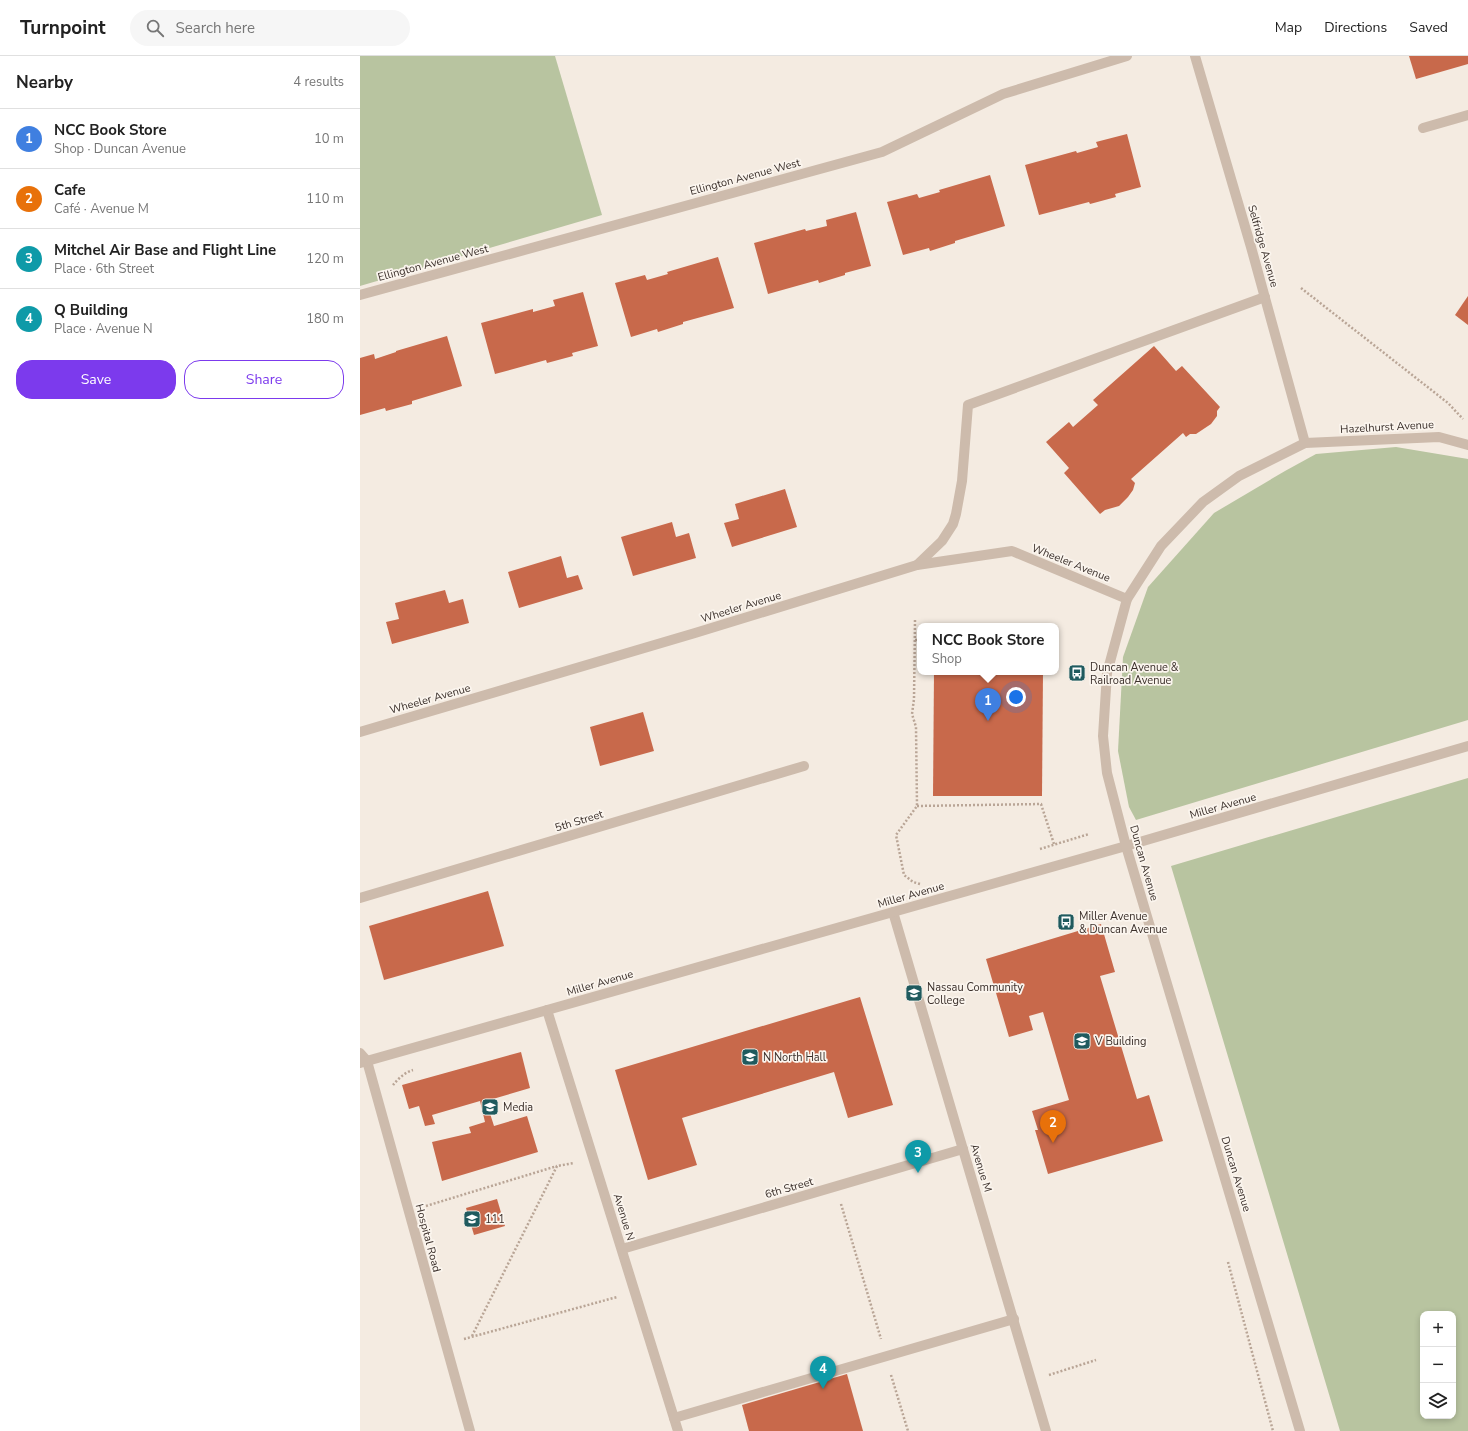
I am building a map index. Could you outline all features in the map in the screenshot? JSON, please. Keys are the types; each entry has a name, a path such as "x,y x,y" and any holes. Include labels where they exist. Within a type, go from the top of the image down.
{"street":[{"name":"Ellington Avenue West","path":"360,295 882,152 1003,94 1127,56"},
{"name":"Selfridge Avenue","path":"1195,56 1265,297 1305,443"},
{"path":"1423,128 1468,115"},
{"path":"917,565 942,541 953,524 962,481 968,405 1265,297"},
{"name":"Hazelhurst Avenue","path":"1305,443 1439,437 1468,445"},
{"name":"Duncan Avenue","path":"1300,1431 1126,846 1107,774 1102,736 1107,673 1127,599 1161,546 1203,502 1239,476 1305,443"},
{"name":"Wheeler Avenue","path":"360,732 695,633 917,565 1012,551 1127,599"},
{"name":"Miller Avenue","path":"362,1059 547,1010 1126,846 1468,746"},
{"name":"5th Street","path":"360,898 804,766"},
{"name":"Avenue M","path":"893,912 1046,1431"},
{"name":"Avenue N","path":"547,1010 678,1431"},
{"name":"Hospital Road","path":"362,1059 470,1431"},
{"name":"6th Street","path":"622,1249 963,1149"},
{"path":"674,1418 1014,1319"}],"path":[{"path":"1301,288 1448,403 1463,419"},
{"path":"915,620 914,699 912,714 916,727 917,806 896,835 904,874 913,882 921,884"},
{"path":"917,806 1041,804 1054,844"},
{"path":"1040,849 1088,832 1090,838"},
{"path":"391,1089 408,1071 416,1069"},
{"path":"423,1199 425,1206 558,1166 580,1161"},
{"path":"472,1336 558,1166"},
{"path":"835,1186 908,1431"},
{"path":"1226,1256 1273,1431"},
{"path":"445,1344 635,1293"},
{"path":"1032,1380 1096,1360"}],"green space":[{"path":"360,56 555,56 602,215 360,286"},
{"path":"1396,447 1468,459 1468,720 1136,820 1129,807 1118,751 1123,657 1148,587 1214,513 1285,471 1316,454"},
{"path":"1468,778 1468,1431 1340,1431 1171,866"}],"building":[{"path":"1409,56 1468,56 1468,64 1416,79"},
{"path":"1127,134 1141,187 1115,194 1116,197 1090,204 1089,202 1039,215 1025,165 1076,151 1077,153 1098,147 1096,142"},
{"path":"990,175 1005,226 955,241 955,243 930,251 929,248 903,255 887,202 917,194 919,198 940,192 939,190"},
{"path":"856,212 871,266 845,273 845,275 819,283 818,280 768,294 754,243 805,229 806,231 827,226 826,220"},
{"path":"718,257 734,308 683,322 683,324 658,332 657,329 631,337 615,283 645,275 647,280 668,274 667,272"},
{"path":"583,292 598,346 572,353 573,356 547,363 546,360 495,374 481,323 533,309 533,312 555,306 553,300"},
{"path":"1468,296 1468,325 1455,315"},
{"path":"447,336 462,386 412,401 412,404 386,411 385,408 360,415 360,358 374,354 375,359 396,351"},
{"path":"1154,346 1176,371 1182,366 1220,407 1217,411 1217,416 1211,424 1196,434 1190,434 1186,437 1183,433 1131,479 1135,483 1133,490 1119,506 1105,510 1100,514 1064,473 1069,468 1046,442 1069,422 1073,427 1098,405 1093,400"},
{"path":"785,489 797,527 732,547 724,523 739,519 735,504"},
{"path":"672,522 676,537 689,533 696,558 633,576 621,537"},
{"path":"561,556 567,578 578,575 583,589 519,608 508,572"},
{"path":"445,590 449,603 463,599 469,623 392,644 386,622 399,619 395,603"},
{"path":"934,675 1043,675 1042,796 933,796"},
{"path":"643,712 654,751 600,766 590,727"},
{"path":"488,891 504,946 384,980 369,926"},
{"name":"V Building","path":"1101,924 1115,972 1100,976 1137,1099 1149,1095 1163,1141 1048,1174 1035,1130 1038,1130 1032,1111 1069,1100 1043,1012 1029,1016 1033,1030 1009,1037 986,959"},
{"path":"860,997 893,1105 848,1118 834,1072 682,1118 697,1165 648,1180 615,1070"},
{"path":"521,1052 530,1088 486,1101 494,1126 527,1116 538,1152 442,1181 432,1142 471,1133 469,1127 485,1122 480,1101 432,1115 435,1124 425,1126 419,1106 409,1109 402,1085"},
{"path":"497,1199 505,1226 474,1235 466,1208"},
{"path":"847,1374 863,1431 749,1431 742,1405"}],"place":[{"name":"Duncan Avenue & Railroad Avenue","path":"1077,673"},
{"name":"NCC Book Store","path":"988,721"},
{"name":"Miller Avenue & Duncan Avenue","path":"1066,922"},
{"name":"Nassau Community College","path":"914,993"},
{"name":"V Building","path":"1082,1041"},
{"name":"N North Hall","path":"750,1057"},
{"name":"Media","path":"490,1107"},
{"name":"Cafe","path":"1053,1143"},
{"name":"Mitchel Air Base and Flight Line","path":"918,1173"},
{"name":"111","path":"472,1219"},
{"name":"Q Building","path":"823,1389"}]}
